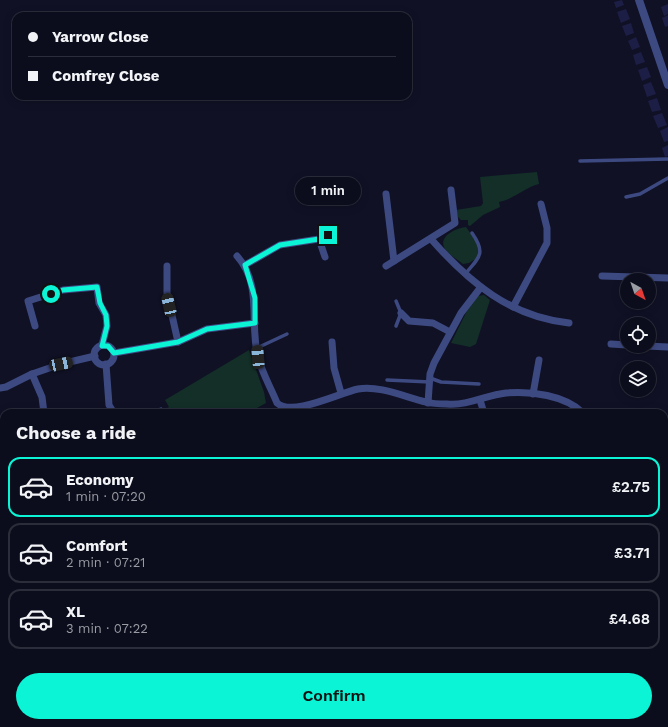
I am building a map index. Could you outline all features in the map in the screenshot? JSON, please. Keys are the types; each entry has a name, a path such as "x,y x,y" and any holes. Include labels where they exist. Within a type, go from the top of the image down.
{"street":[{"path":"639,0 668,85"},
{"path":"386,266 455,223 451,190"},
{"path":"386,194 394,261"},
{"path":"513,307 547,243 547,228 542,204"},
{"path":"245,265 280,245 319,239 328,235"},
{"path":"319,239 325,257"},
{"path":"431,239 465,274 498,300 549,321 569,323"},
{"path":"237,256 245,265 255,298 255,323 258,357 277,403 285,408 318,402 341,393 360,389 375,389 428,403 456,405 506,393 533,394 557,398 579,409"},
{"path":"167,266 167,293 178,342"},
{"path":"602,276 668,278"},
{"path":"35,326 28,301 63,290 97,287 100,303 106,315 107,326 102,346"},
{"path":"428,403 430,380 434,363 461,313 481,287"},
{"path":"401,313 409,321 433,323 450,332"},
{"path":"114,353 178,342 207,329 255,323"},
{"path":"332,342 334,368 341,393"},
{"path":"611,344 620,345"},
{"path":"102,346 108,346 114,353 113,359 106,364 99,363 95,356 96,350 102,346"},
{"path":"656,346 668,347"},
{"path":"0,388 6,387 32,374 61,364 95,356"},
{"path":"533,394 539,360"},
{"path":"106,364 109,406 111,409"},
{"path":"32,374 42,397 44,409"},
{"path":"480,400 483,409"}],"lane":[{"path":"580,161 668,159"},
{"path":"626,197 640,194 668,178"},
{"path":"465,274 477,260 481,252 480,247 472,233"},
{"path":"396,301 401,313 396,326"},
{"path":"257,348 287,334"},
{"path":"387,380 430,380 479,384"}],"green space":[{"path":"537,172 539,184 499,202 500,207 483,215 470,226 468,225 468,220 461,220 458,217 456,210 481,206 483,203 480,177"},
{"path":"466,227 478,244 479,257 469,263 463,264 445,249 443,244 446,237 453,231"},
{"path":"484,295 490,300 476,344 470,347 451,343 467,311 478,296"},
{"path":"249,350 264,392 266,403 257,409 165,409 169,407 165,400"}],"building":[{"path":"622,0 624,5 616,8 614,2"},
{"path":"668,4 668,14 664,16 661,7"},
{"path":"626,9 630,19 621,23 617,12"},
{"path":"668,15 668,26 665,27 662,18"},
{"path":"631,23 634,33 626,36 622,26"},
{"path":"636,37 640,47 632,50 628,41"},
{"path":"641,52 645,62 636,65 633,55"},
{"path":"647,67 651,77 642,81 638,70"},
{"path":"651,82 656,94 647,97 643,85"},
{"path":"657,98 661,110 652,112 648,101"},
{"path":"662,113 667,125 658,128 653,116"},
{"path":"668,127 668,141 664,142 660,131"},
{"path":"668,145 668,156 665,157 662,148"}],"route":[{"path":"51,294 63,290 97,287 100,303 106,315 107,326 102,346 108,346 114,353 178,342 207,329 255,323 255,298 245,265 280,245 319,239 328,235"}]}
